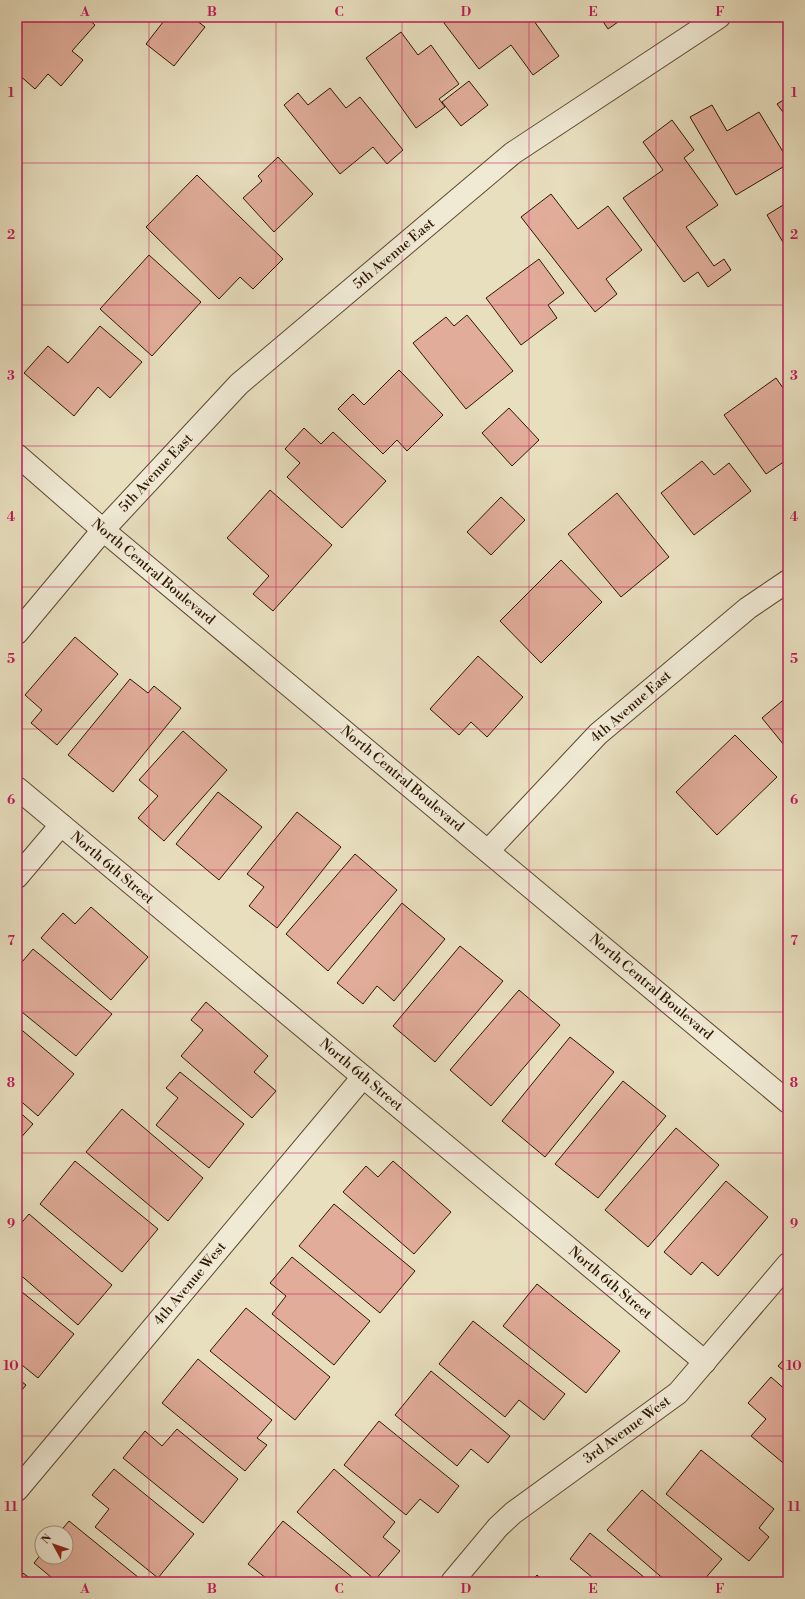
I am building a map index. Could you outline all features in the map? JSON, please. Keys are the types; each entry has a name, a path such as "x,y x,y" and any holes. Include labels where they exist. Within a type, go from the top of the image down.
{"street":[{"name":"5th Avenue East","path":"17,633 103,530 239,384 513,153 719,17"},
{"name":"North Central Boulevard","path":"17,455 103,530 788,1102"},
{"name":"4th Avenue East","path":"488,851 598,734 748,608 788,581"},
{"name":"North 6th Street","path":"17,788 705,1362"},
{"path":"17,877 61,825"},
{"name":"4th Avenue West","path":"17,1490 363,1078"},
{"name":"3rd Avenue West","path":"452,1582 498,1527 514,1513 667,1402 705,1362 788,1264"}],"building":[{"path":"23,17 86,17 95,25 72,51 83,60 61,86 48,74 35,89 17,73 17,24"},
{"path":"167,17 192,17 205,27 174,66 146,44"},
{"path":"452,17 533,17 535,20 534,21 559,56 533,75 511,45 479,69 444,23"},
{"path":"600,17 625,17 608,29"},
{"path":"401,32 418,55 431,45 459,84 439,99 445,107 416,128 366,58"},
{"path":"469,81 488,105 461,126 442,102"},
{"path":"330,88 346,108 360,97 403,150 387,164 373,147 340,174 284,105 298,93 308,105"},
{"path":"788,97 788,119 777,104"},
{"path":"712,105 727,131 759,112 788,160 788,164 736,195 690,117"},
{"path":"672,120 694,150 684,158 718,205 686,227 714,266 724,259 731,270 708,287 698,272 684,282 623,198 663,170 643,142"},
{"path":"278,157 313,194 274,232 243,198 262,181 258,176"},
{"path":"197,175 283,259 253,289 240,277 219,299 146,227"},
{"path":"551,194 578,229 608,206 642,250 606,279 617,294 595,312 521,217"},
{"path":"788,202 788,249 787,249 767,215"},
{"path":"149,255 201,302 152,356 100,309"},
{"path":"539,259 564,293 548,305 557,318 521,345 486,298"},
{"path":"467,315 513,371 466,409 413,343 446,317 454,326"},
{"path":"100,326 142,362 110,398 98,387 74,416 24,373 48,346 68,363"},
{"path":"399,370 443,415 407,451 397,440 383,454 338,409 353,394 364,405"},
{"path":"776,378 788,395 788,459 766,474 724,415"},
{"path":"509,408 539,440 512,466 482,433"},
{"path":"304,428 321,444 333,432 386,481 342,528 287,477 300,463 285,449"},
{"path":"702,461 714,475 729,463 751,491 694,535 661,493"},
{"path":"270,490 332,545 273,611 253,594 269,576 227,538"},
{"path":"617,493 669,557 621,597 568,534"},
{"path":"501,497 525,520 491,555 467,532"},
{"path":"561,560 602,602 541,663 500,621"},
{"path":"75,637 118,674 57,745 31,723 42,710 25,695"},
{"path":"478,656 523,697 487,737 471,722 459,735 430,709"},
{"path":"130,679 148,693 154,686 181,708 113,792 68,755"},
{"path":"788,696 788,750 762,718"},
{"path":"183,731 227,770 164,841 138,818 158,796 139,780"},
{"path":"735,735 777,777 717,835 676,792"},
{"path":"218,792 262,827 219,880 176,844"},
{"path":"297,812 341,847 277,928 249,906 264,887 247,874"},
{"path":"355,854 397,890 328,971 286,934"},
{"path":"402,903 445,939 394,1001 377,986 363,1004 337,983"},
{"path":"91,907 148,957 111,1000 41,938 63,913 75,924"},
{"path":"460,946 503,981 435,1062 393,1026"},
{"path":"33,949 112,1014 76,1056 17,1008 17,968"},
{"path":"519,990 560,1025 491,1106 450,1070"},
{"path":"206,1002 268,1056 254,1072 276,1091 252,1118 181,1056 203,1030 191,1020"},
{"path":"17,1026 74,1074 38,1116 17,1098"},
{"path":"570,1037 614,1072 545,1157 502,1121"},
{"path":"180,1072 244,1124 209,1168 156,1125 178,1098 166,1088"},
{"path":"623,1081 666,1116 598,1198 555,1164"},
{"path":"122,1109 203,1178 168,1221 86,1152"},
{"path":"17,1110 33,1124 17,1142"},
{"path":"676,1128 719,1165 648,1247 605,1210"},
{"path":"75,1161 158,1229 122,1272 40,1204"},
{"path":"393,1161 451,1212 414,1254 343,1192 366,1166 378,1177"},
{"path":"726,1181 768,1217 718,1276 702,1262 691,1275 664,1252"},
{"path":"334,1204 415,1271 380,1313 299,1246"},
{"path":"29,1214 112,1285 78,1325 17,1272 17,1228"},
{"path":"292,1257 370,1321 334,1365 272,1314 286,1296 270,1283"},
{"path":"537,1284 620,1351 586,1393 503,1326"},
{"path":"17,1288 74,1334 38,1378 17,1361"},
{"path":"246,1308 330,1377 295,1420 210,1351"},
{"path":"473,1321 565,1394 544,1420 519,1400 505,1417 439,1364"},
{"path":"788,1355 788,1374 778,1366"},
{"path":"198,1359 272,1420 257,1438 267,1445 245,1471 162,1403"},
{"path":"431,1371 510,1436 488,1463 471,1449 457,1466 395,1415"},
{"path":"771,1377 788,1392 788,1467 751,1436 766,1419 748,1403"},
{"path":"17,1378 26,1385 17,1396"},
{"path":"379,1421 459,1486 438,1513 420,1499 406,1515 344,1465"},
{"path":"177,1429 238,1479 203,1523 123,1458 145,1431 162,1446"},
{"path":"701,1450 774,1509 759,1528 769,1537 749,1561 666,1494"},
{"path":"114,1469 194,1534 158,1578 95,1527 109,1509 92,1495"},
{"path":"334,1469 395,1522 383,1537 400,1551 375,1580 297,1512"},
{"path":"642,1490 722,1559 702,1582 667,1582 607,1530"},
{"path":"69,1521 74,1525 66,1525"},
{"path":"283,1521 358,1582 271,1582 248,1564"},
{"path":"74,1525 144,1582 57,1582 36,1565 74,1565"},
{"path":"590,1533 650,1582 590,1582 593,1578 570,1559"},
{"path":"23,1573 35,1582 17,1582"},
{"path":"537,1575 545,1582 531,1582"}]}
